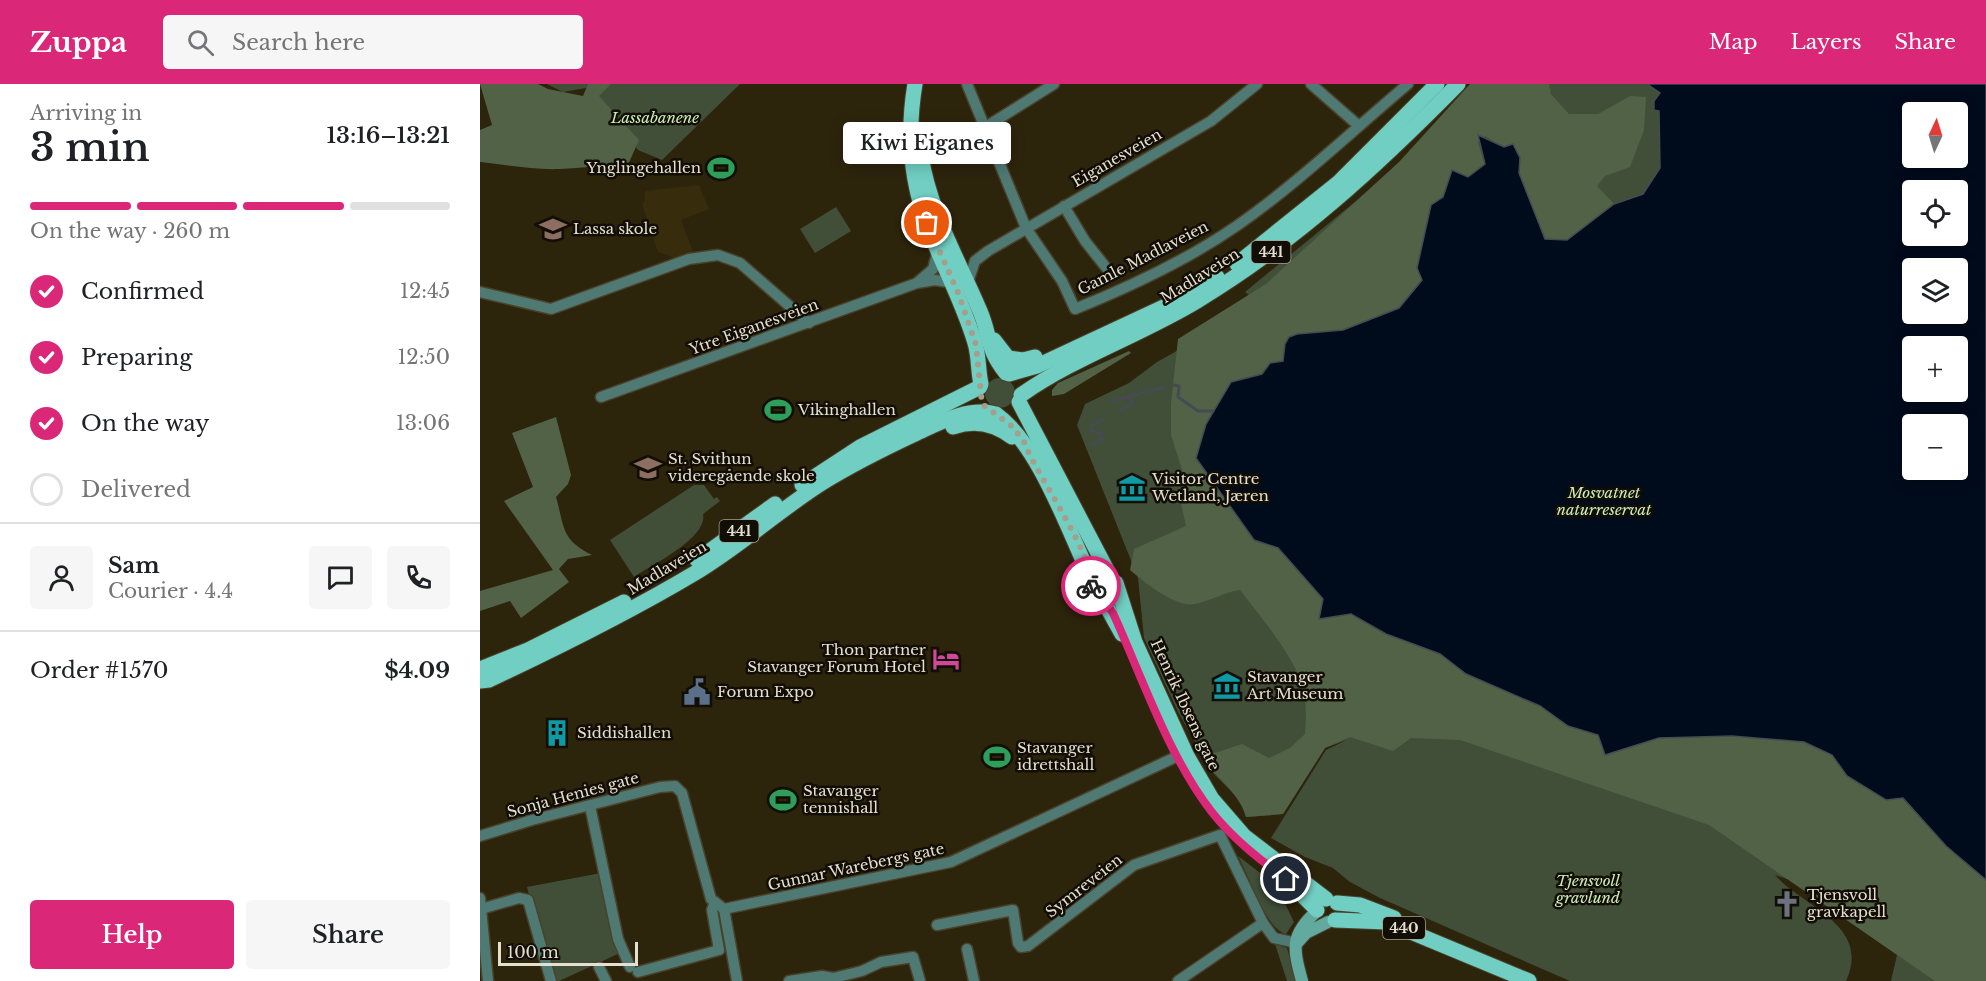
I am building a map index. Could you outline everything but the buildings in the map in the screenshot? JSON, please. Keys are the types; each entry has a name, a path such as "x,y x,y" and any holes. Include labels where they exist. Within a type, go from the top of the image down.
{"main road":[{"path":"915,84 912,113 913,165 921,205 961,283 982,316 989,349 1007,374 1018,383 1020,399"},
{"path":"920,84 917,124 921,159 944,250"},
{"name":"Madlaveien","path":"1007,374 1056,357 1170,304 1245,259 1339,182 1437,84"},
{"name":"Madlaveien","path":"1020,399 1051,375 1195,302 1253,265 1350,189 1458,84"},
{"path":"961,283 976,345 982,404 1013,427 1028,452 1054,498 1092,580 1093,591 1102,598 1113,594 1112,578 1097,574 1092,580"},
{"name":"441","path":"982,316 997,348 1008,358 1023,360 1044,354 1056,357"},
{"name":"441","path":"980,386 994,373 1007,374"},
{"name":"Madlaveien","path":"480,669 528,650 655,585 721,544 840,459 980,386"},
{"name":"441","path":"994,413 1009,412 1020,399"},
{"name":"Henrik Ibsens gate","path":"1020,399 1112,578 1135,642 1187,756 1212,799 1252,843 1327,911"},
{"name":"Madlaveien","path":"480,681 489,680 586,635 639,606 736,547 822,483 933,426 960,415 994,413"},
{"name":"441","path":"933,426 948,429 972,423 991,425 1010,435 1028,452"},
{"name":"Henrik Ibsens gate","path":"1102,598 1113,613 1178,756 1199,794 1226,828 1327,911 1371,908 1469,956 1529,981"}],"street":[{"path":"967,84 1026,228"},
{"path":"984,128 1054,84"},
{"name":"Eiganesveien","path":"961,283 975,261 988,251 1211,121 1257,84"},
{"path":"1311,84 1359,126"},
{"name":"Gamle Madlaveien","path":"1026,228 1062,281 1075,309 1189,256 1237,226 1267,204 1408,84"},
{"path":"1064,206 1085,241 1108,270"},
{"name":"Eiganesveien","path":"944,250 973,257 988,251"},
{"name":"Ytre Eiganesveien","path":"916,284 933,269 944,250"},
{"path":"480,292 551,309 689,260 718,255 740,263 809,323"},
{"name":"Ytre Eiganesveien","path":"601,397 916,284 935,280 961,283"},
{"name":"Gunnar Warebergs gate","path":"719,906 951,862 1178,756"},
{"name":"Sonja Henies gate","path":"480,836 660,787 675,786 682,793 719,906"},
{"path":"590,806 618,939 634,969 718,950 712,910 719,906 732,940 737,981"},
{"name":"Symreveien","path":"937,925 1013,910 1018,943 1021,947 1028,946 1134,865 1220,835 1263,923"},
{"path":"480,898 481,946 488,981"},
{"path":"481,909 519,898 528,900 551,981"},
{"path":"1302,981 1297,959 1300,926 1327,911"},
{"path":"1178,981 1263,923 1274,938 1297,943"},
{"path":"968,949 974,981"},
{"path":"789,981 833,978 862,971 881,962 913,957 920,981"},
{"path":"599,967 606,981"}],"shaded area":[{"path":"699,185 709,209 681,220 693,251 677,259 658,252 642,204 645,201 645,191"}],"green space":[{"path":"480,84 538,84 548,89 583,96 588,84 611,84 599,96 639,140 627,167 550,169 480,162 480,130 492,125"},
{"name":"Lassabanene","path":"547,84 740,84 662,160 638,150 586,88 563,92"},
{"path":"1470,84 1549,84 1551,94 1569,114 1598,114 1630,96 1646,97 1644,130 1630,167 1605,176 1597,186 1614,204 1567,240 1545,239 1519,173 1520,158 1485,136 1478,143 1485,164 1468,177 1452,170 1422,280 1399,308 1343,330 1297,334 1285,344 1283,361 1262,374 1231,383 1196,458 1254,540 1278,548 1323,599 1320,619 1351,614 1386,634 1440,654 1466,674 1540,706 1568,726 1598,735 1606,755 1659,738 1732,736 1804,742 1832,755 1847,776 1886,800 1902,798 1946,846 1986,880 1986,981 1935,981 1709,825 1460,740 1411,738 1393,751 1350,737 1325,748 1283,814 1246,817 1233,793 1203,757 1242,744 1269,758 1290,748 1305,734 1306,705 1299,676 1292,663 1276,637 1240,590 1201,603 1187,604 1161,593 1130,570 1134,549 1186,526 1180,499 1189,491 1171,435 1171,403 1178,339 1266,284 1399,162"},
{"name":"Mosvatnet naturreservat","path":"1487,84 1986,84 1986,981 1891,981 1897,955 1790,880 1775,875 1831,919 1842,931 1850,945 1852,962 1846,981 1570,981 1380,898 1350,882 1333,868 1305,857 1271,838 1326,750 1347,740 1325,748 1283,814 1246,817 1242,802 1213,773 1178,712 1144,638 1138,578 1077,425 1085,404 1129,383 1157,362 1198,339 1228,309 1249,295 1245,292 1356,201"},
{"path":"836,207 851,231 815,253 800,229"},
{"path":"1129,351 1131,353 1064,394 1052,396 1052,390 1058,383"},
{"path":"1000,378 1010,383 1015,393 1010,403 1000,408 990,403 985,393 990,383"},
{"path":"556,417 571,475 568,484 556,497 561,517 569,538 592,555 568,559 559,569 569,582 521,618 510,601 480,611 480,591 553,570 504,501 533,487 512,433"},
{"path":"694,485 704,485 714,499 717,497 720,501 703,514 702,523 697,532 688,541 634,577 610,540"},
{"path":"1238,856 1276,885 1294,922 1286,934 1279,931 1265,913"},
{"path":"601,873 620,953 559,981 552,981 527,887"},
{"path":"1275,944 1287,948 1296,981 1287,981"}],"water":[{"name":"Mosvatnet naturreservat","path":"1647,84 1986,84 1986,880 1946,846 1903,798 1886,800 1847,776 1832,755 1804,742 1732,736 1659,738 1605,755 1598,735 1568,726 1540,706 1466,674 1440,654 1386,634 1351,614 1319,619 1323,599 1278,548 1254,540 1196,458 1206,424 1231,382 1262,374 1270,363 1283,361 1285,344 1289,337 1297,334 1343,330 1399,308 1422,280 1417,268 1431,205 1443,197 1452,170 1468,177 1485,164 1478,135 1504,147 1513,144 1520,158 1519,173 1545,239 1567,240 1614,204 1643,194 1660,168 1659,111 1654,110 1654,101 1660,93"}],"waterway":[{"path":"1174,385 1179,386 1178,397 1198,411 1213,411"},
{"path":"1113,401 1165,387"},
{"path":"1119,411 1132,404 1130,398"},
{"path":"1092,444 1103,439 1100,433 1091,431 1092,426 1103,419"}],"way so far":[{"path":"927,223 959,295 976,345 981,384 979,398 986,409 1013,427 1024,442 1081,551 1092,580 1091,586"}],"place":[{"name":"Ynglingehallen","path":"721,168"},
{"name":"Kiwi Eiganes","path":"927,223"},
{"name":"Lassa skole","path":"553,229"},
{"name":"Vikinghallen","path":"778,410"},
{"name":"St. Svithun videregående skole","path":"648,468"},
{"name":"Visitor Centre Wetland, Jæren","path":"1132,488"},
{"name":"Thon partner Stavanger Forum Hotel","path":"946,659"},
{"name":"Stavanger Art Museum","path":"1227,686"},
{"name":"Forum Expo","path":"697,692"},
{"name":"Siddishallen","path":"557,733"},
{"name":"Stavanger idrettshall","path":"997,757"},
{"name":"Stavanger tennishall","path":"783,800"},
{"name":"Tjensvoll gravkapell","path":"1787,904"}],"route":[{"path":"1091,586 1095,594 1102,598 1113,613 1166,730 1199,794 1211,811 1248,850 1286,879"}],"park label":[{"name":"Tjensvoll gravlund","path":"1588,890"}]}
